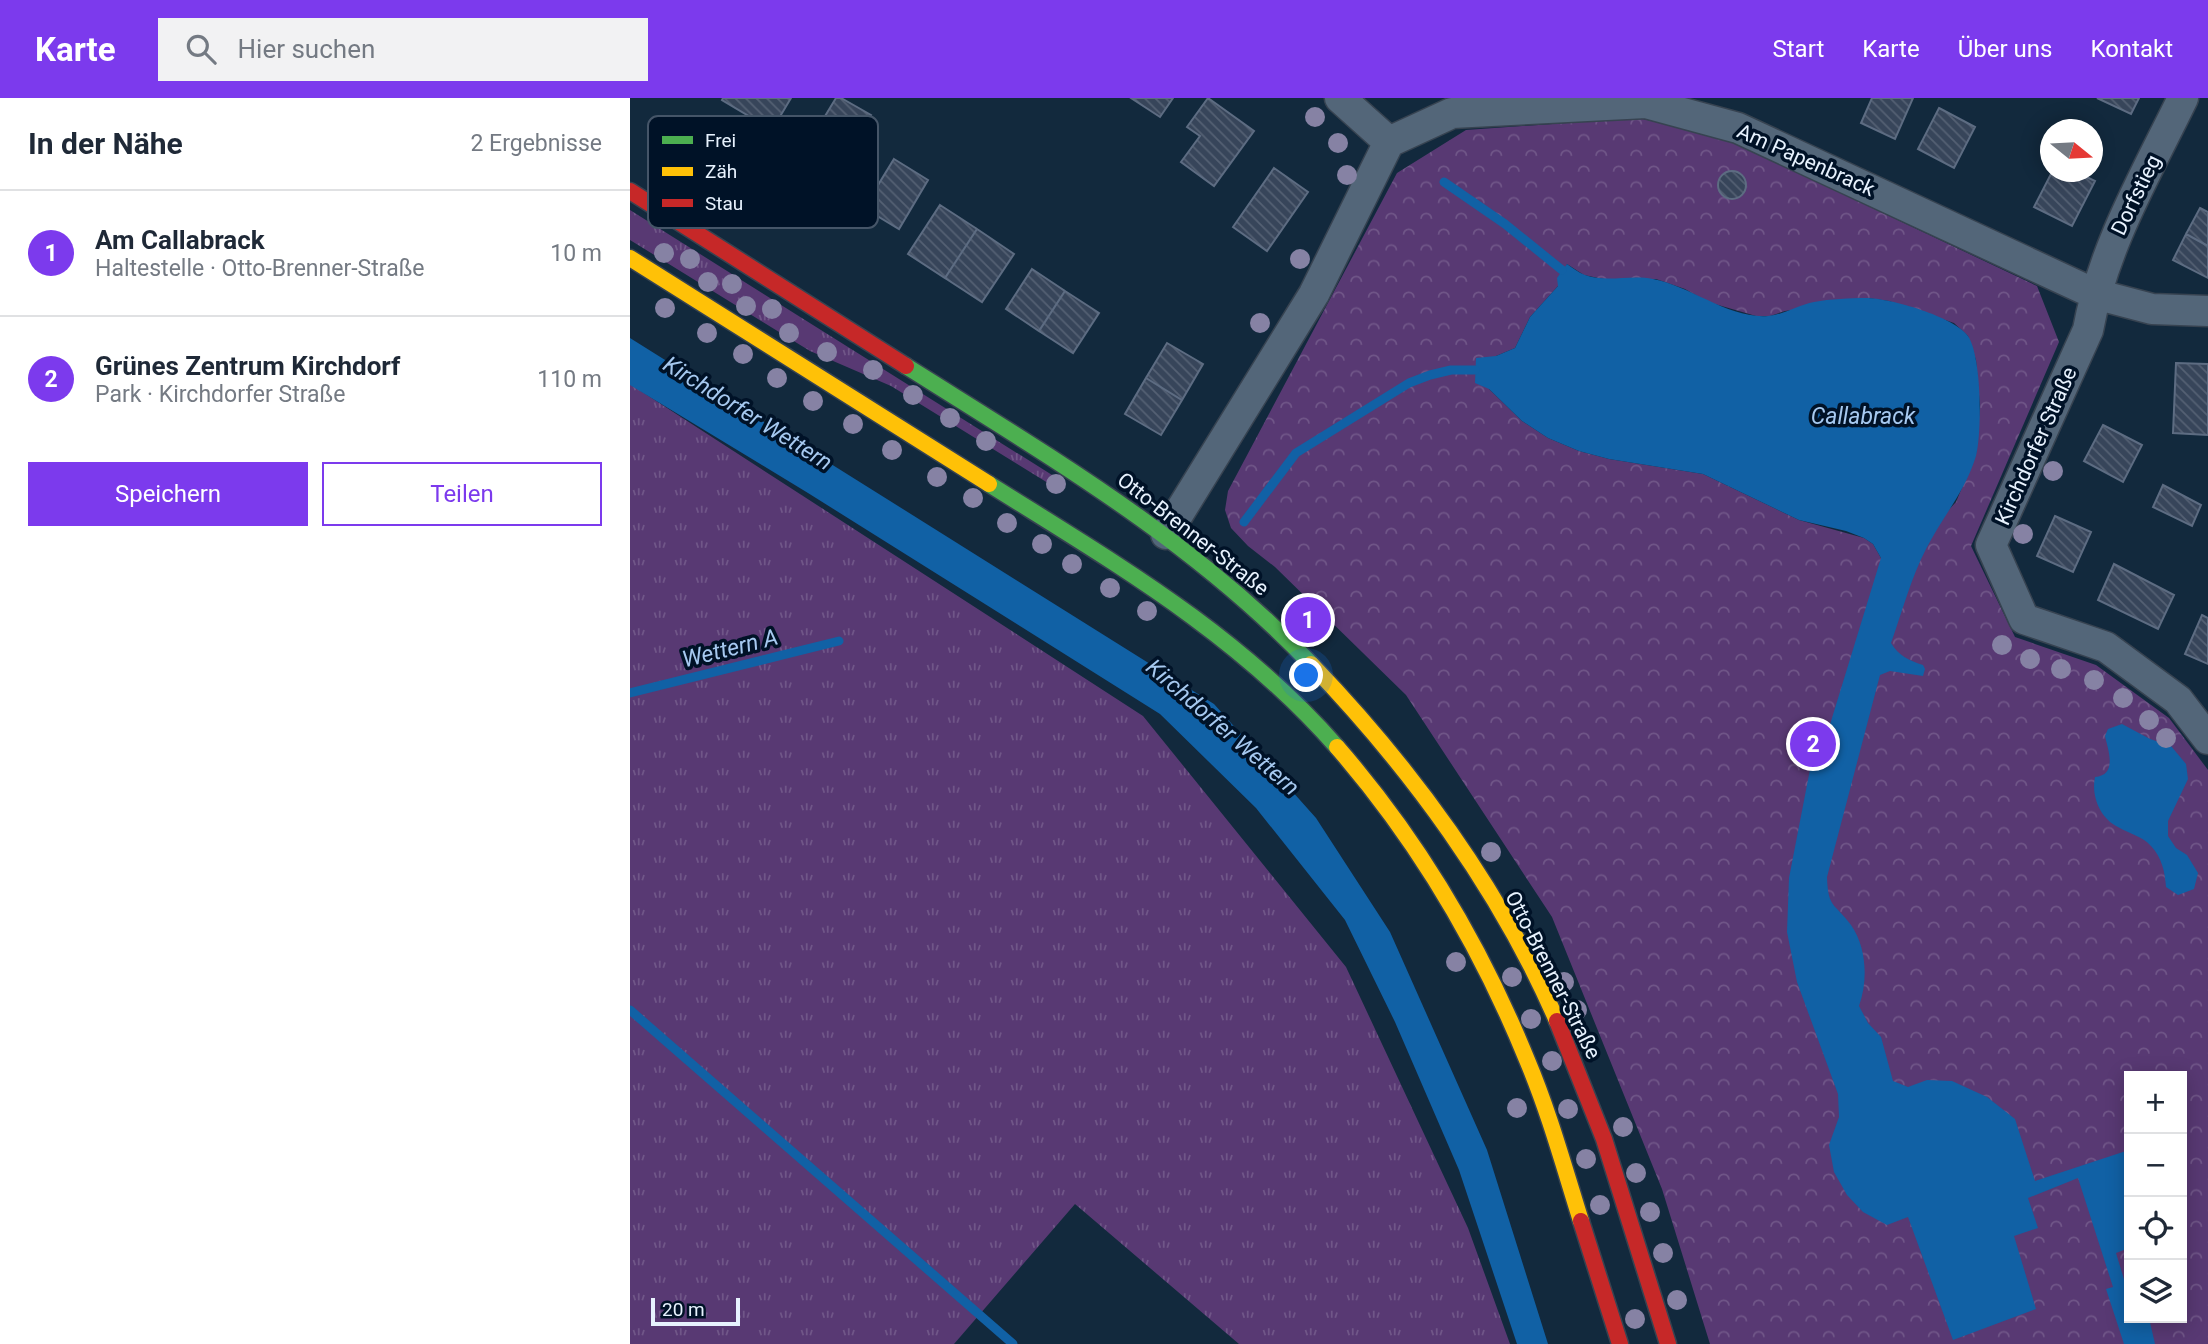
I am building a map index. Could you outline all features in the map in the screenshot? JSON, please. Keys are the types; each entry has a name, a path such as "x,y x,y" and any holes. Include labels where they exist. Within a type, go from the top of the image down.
{"main road":[{"name":"Otto-Brenner-Straße","path":"630,191 648,202"},
{"name":"Otto-Brenner-Straße","path":"688,228 1107,493 1162,540 1216,574 1265,617 1356,710 1415,786 1486,888 1536,978 1578,1070 1606,1145 1668,1344"},
{"path":"630,258 1141,572 1258,668 1341,751 1378,799 1438,889 1477,954 1527,1058 1620,1344"}],"street":[{"path":"1162,540 1314,294 1389,142 1340,98"},
{"name":"Dorfstieg","path":"2095,294 2111,247 2183,98"},
{"name":"Am Papenbrack","path":"1389,142 1452,113 1646,103 1738,128 2095,294 2152,309 2208,311"},
{"name":"Kirchdorfer Straße","path":"2095,294 2088,330 1991,545 2024,619 2106,647 2179,700 2208,739"}],"green space":[{"path":"1639,118 1729,140 2037,286 2059,342 1971,546 2015,637 2096,665 2169,718 2208,770 2208,1344 1710,1344 1662,1189 1552,917 1406,695 1275,567 1248,546 1231,528 1225,510 1228,491 1397,173 1466,130","holes":["1567,264 1584,275 1603,279 1656,279 1685,289 1708,302 1756,316 1770,316 1785,311 1868,298 1889,301 1954,323 1968,336 1976,360 1980,406 1976,454 1956,502 1944,515 1881,558 1873,544 1864,538 1799,520 1703,474 1609,459 1579,451 1548,438 1522,421 1489,389 1496,356 1515,348 1530,317 1558,286"]},
{"path":"630,210 648,221 648,228 659,228 1060,480 1056,488 891,386 810,351 630,240"},
{"path":"630,384 1143,716 1346,967 1468,1228 1510,1344 1239,1344 1075,1204 954,1344 630,1344"}],"water":[{"name":"Callabrack","path":"1567,264 1580,273 1593,277 1653,279 1753,316 1774,315 1808,303 1827,300 1877,299 1936,316 1950,322 1968,336 1976,360 1980,395 1976,456 1966,481 1921,560 1891,643 1901,654 1923,665 1925,669 1923,676 1890,671 1880,675 1827,877 1829,895 1833,905 1851,925 1860,944 1865,975 1859,1006 1868,1023 1881,1037 1893,1081 1908,1087 1927,1080 1952,1081 1987,1097 2015,1119 2035,1181 2124,1152 2124,1250 2116,1253 2124,1279 2124,1323 2150,1323 2155,1344 2124,1344 2106,1289 2113,1287 2078,1178 2028,1198 2038,1228 2014,1236 2036,1309 1953,1340 1908,1217 1887,1225 1863,1212 1847,1195 1834,1172 1829,1145 1839,1117 1838,1094 1797,982 1787,932 1789,878 1813,754 1828,731 1881,558 1873,544 1864,538 1799,520 1703,474 1609,459 1579,451 1548,438 1522,421 1489,389 1475,383 1476,358 1496,356 1515,348 1530,317 1558,286 1557,278"},
{"name":"Kirchdorfer Wettern","path":"630,338 1214,704 1316,818 1390,932 1487,1150 1548,1344 1517,1344 1459,1170 1395,1022 1345,920 1256,808 1160,714 808,493 630,385"},
{"path":"2122,724 2150,739 2171,746 2186,764 2188,779 2168,821 2168,836 2176,848 2187,855 2198,873 2194,889 2178,895 2166,887 2162,865 2151,846 2140,837 2112,823 2098,806 2094,792 2095,777 2107,772 2110,761 2105,736 2108,729"}],"building":[{"path":"791,98 780,116 749,116 722,100"},
{"path":"836,98 841,98 871,115 870,116 825,116"},
{"path":"1131,98 1173,98 1160,117"},
{"path":"1208,98 1254,131 1214,186 1181,162 1200,136 1187,127"},
{"path":"1872,98 1913,98 1895,139 1861,123"},
{"path":"2097,98 2139,98 2131,114"},
{"path":"1939,108 1975,127 1954,168 1918,149"},
{"path":"894,159 928,180 899,229 878,216 878,185"},
{"path":"1274,168 1308,192 1267,251 1233,227"},
{"path":"1732,171 1742,175 1746,185 1742,195 1732,199 1722,195 1718,185 1722,175"},
{"path":"2047,182 2094,182 2072,226 2034,207"},
{"path":"940,205 977,229 945,278 908,254"},
{"path":"2200,208 2208,212 2208,246 2186,234"},
{"path":"977,229 1014,254 982,302 945,278"},
{"path":"2186,234 2208,246 2208,278 2173,260"},
{"path":"1032,269 1065,291 1039,331 1006,309"},
{"path":"1065,291 1099,313 1073,353 1039,331"},
{"path":"1167,343 1203,364 1182,400 1146,378"},
{"path":"2176,363 2208,364 2208,435 2173,433"},
{"path":"1146,378 1182,400 1161,435 1125,414"},
{"path":"2103,425 2142,445 2123,482 2084,461"},
{"path":"2163,485 2201,505 2192,526 2153,507"},
{"path":"2055,516 2091,532 2073,572 2037,556"},
{"path":"2114,564 2174,595 2158,629 2098,600"},
{"path":"2202,615 2208,618 2208,664 2185,654"}],"waterway":[{"path":"1444,182 1505,224 1562,270"},
{"path":"1244,522 1296,453 1409,383 1451,370 1475,370"},
{"name":"Wettern A","path":"630,693 839,641"},
{"path":"630,1010 1013,1344"}],"traffic: fast":[{"path":"906,366 1066,468 1169,539 1266,619 1311,664"},
{"path":"989,484 1129,572 1216,635 1299,706 1337,747"}],"traffic: slow":[{"path":"630,258 989,484"},
{"path":"1311,664 1383,745 1450,832 1508,924 1557,1021"},
{"path":"1337,747 1394,819 1420,857 1489,976 1535,1080 1581,1221"}],"traffic: jam":[{"path":"630,191 648,202"},
{"path":"688,228 906,366"},
{"path":"1557,1021 1604,1139 1668,1344"},
{"path":"1581,1221 1620,1344"}],"place":[{"name":"Am Callabrack","path":"1308,620"},
{"name":"Grünes Zentrum Kirchdorf","path":"1813,744"}]}
